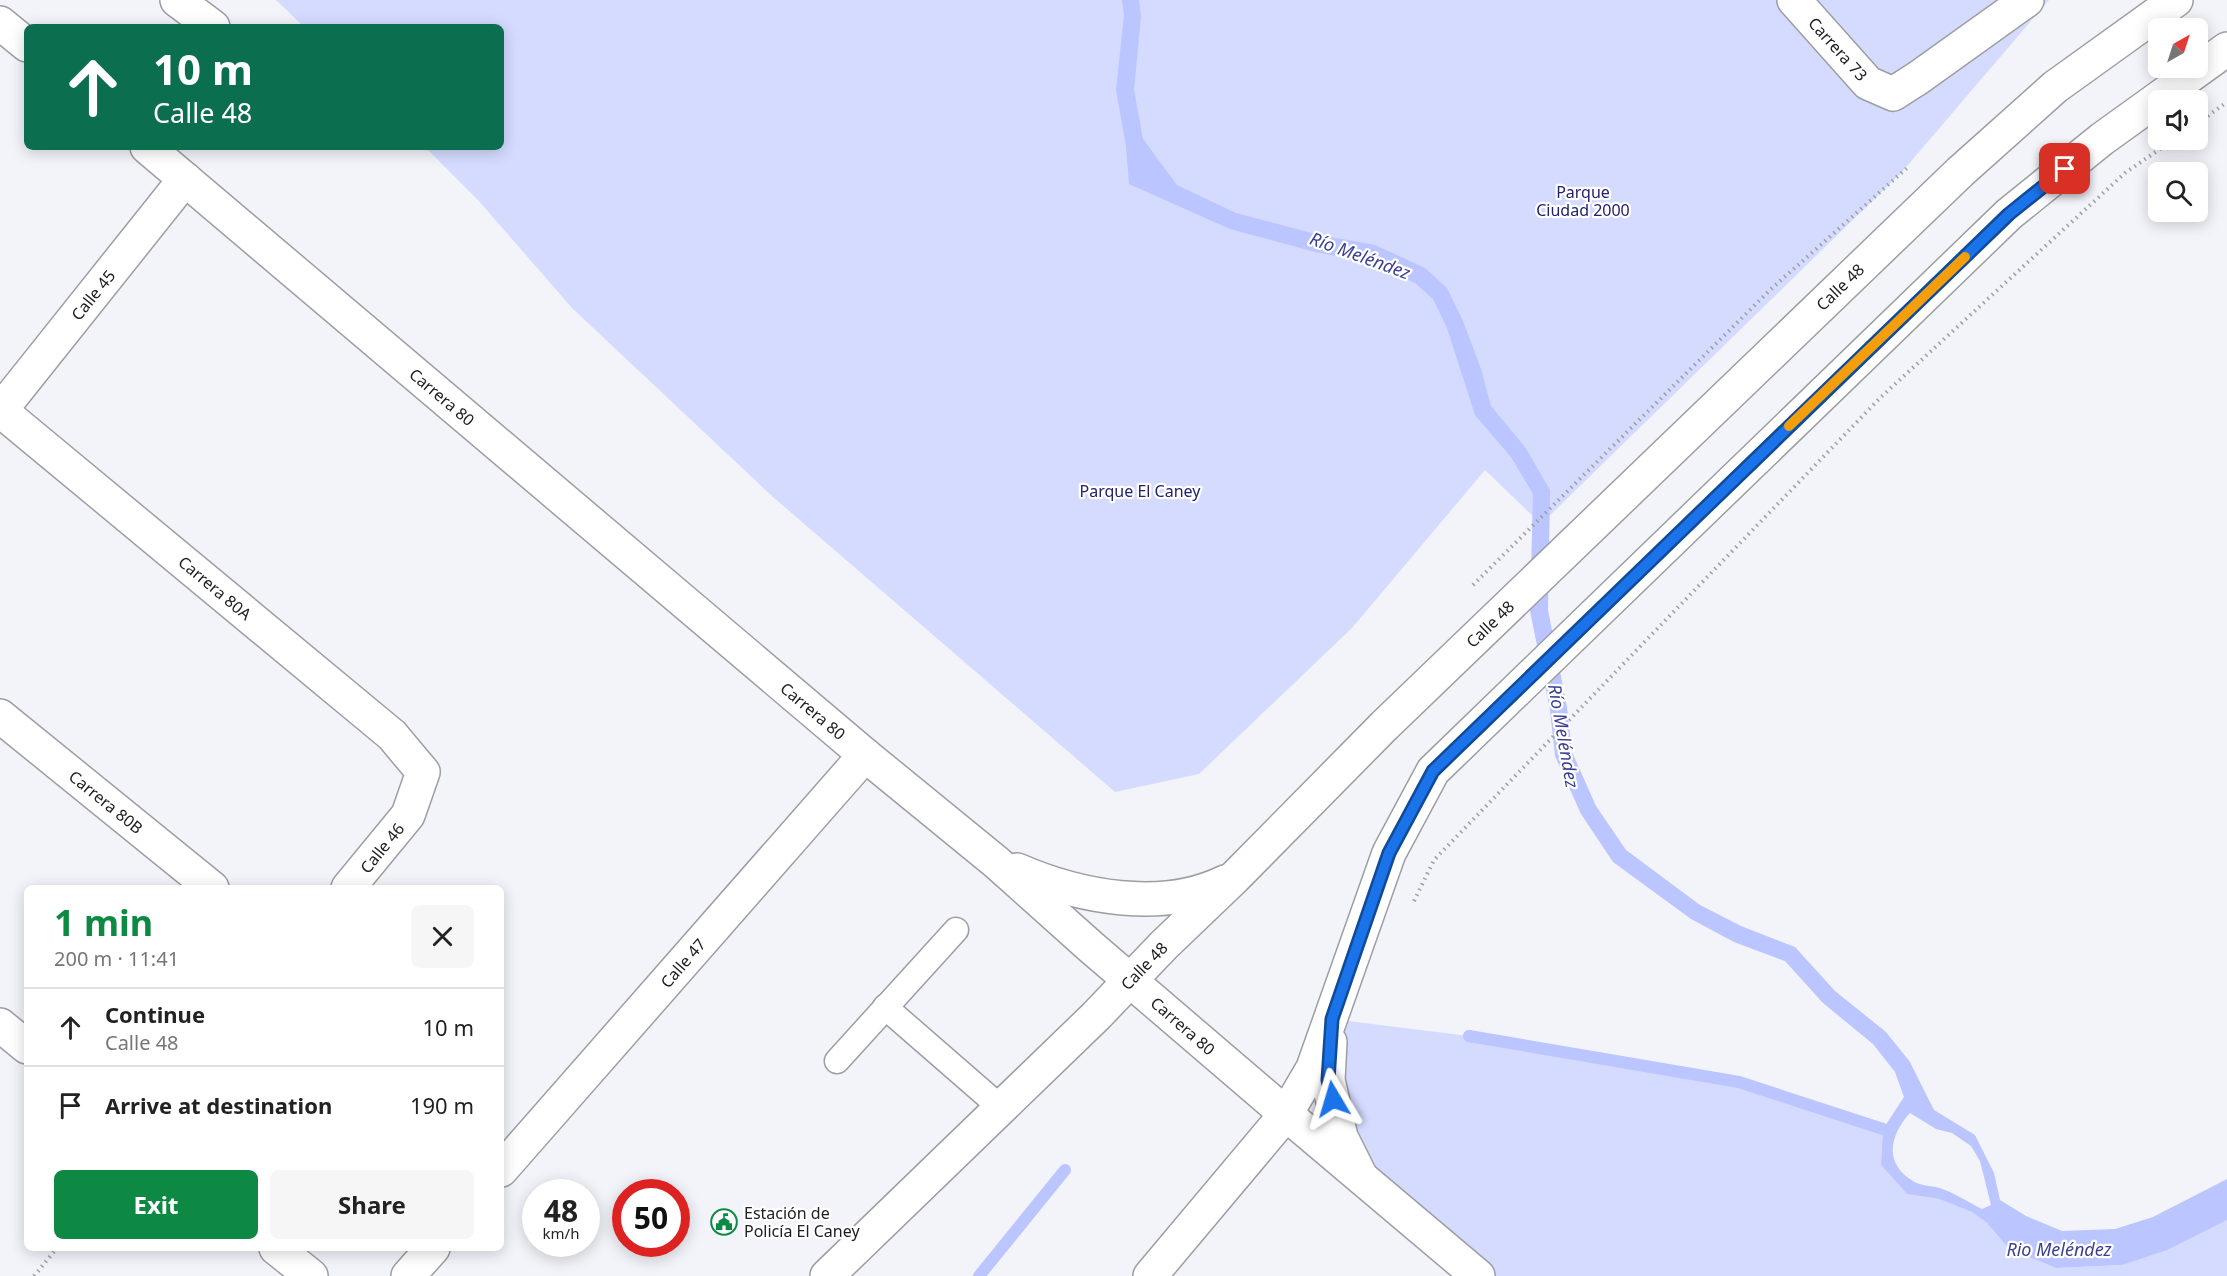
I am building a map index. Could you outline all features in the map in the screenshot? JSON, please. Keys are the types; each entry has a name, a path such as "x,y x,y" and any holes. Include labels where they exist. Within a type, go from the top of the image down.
{"street":[{"path":"177,0 209,24"},
{"name":"Carrera 73","path":"1794,0 1868,83 1893,94 2027,0"},
{"name":"Calle 48","path":"827,1276 1096,1016 1384,726 1960,172 2055,87 2176,0"},
{"path":"0,22 24,42"},
{"path":"1150,1276 1286,1114 1314,1068 1389,853 1433,771 2009,214 2102,139 2227,49"},
{"name":"Carrera 80","path":"151,150 865,755 996,862 1286,1114 1478,1276"},
{"name":"Calle 45","path":"0,411 185,179"},
{"name":"Carrera 80A","path":"0,411 392,735 423,772"},
{"name":"Carrera 80B","path":"0,716 208,885"},
{"name":"Calle 47","path":"504,1167 865,755"},
{"name":"Calle 46","path":"350,885 408,815 423,772"},
{"path":"996,862 1041,881 1088,893 1136,898 1172,897 1207,891 1235,877"},
{"path":"1332,1019 1328,1080 1341,1137 1361,1177"},
{"path":"0,1025 24,1045"},
{"path":"280,1251 311,1276"},
{"path":"408,1276 430,1251"}],"lane":[{"path":"837,1061 956,930"},
{"path":"885,1007 1000,1107"}],"path":[{"path":"2208,116 2227,102"},
{"path":"1412,907 1434,861 1881,397 2125,173 2158,150"},
{"path":"1467,590 1770,290"},
{"path":"34,1276 55,1251"}],"green space":[{"name":"Parque El Caney","path":"276,0 2049,0 1901,173 1541,524 1485,470 1352,628 1199,774 1115,792 773,497 572,308 478,200 428,150 504,150 504,24 301,24"},
{"path":"1332,1019 1469,1036 1739,1082 1883,1129 1881,1165 1907,1194 1939,1199 1972,1212 1987,1223 2009,1249 2056,1268 2122,1265 2227,1220 2227,1276 1478,1276 1361,1177"}],"water":[{"name":"Rio Meléndez","path":"1122,0 1139,0 1141,16 1134,90 1143,139 1177,185 1236,213 1319,235 1375,245 1425,268 1447,288 1463,321 1481,369 1491,406 1525,447 1550,490 1548,610 1567,707 1572,752 1596,806 1626,850 1700,905 1741,926 1795,947 1835,991 1886,1032 1910,1062 1934,1110 1975,1135 1994,1173 2000,1200 2026,1216 2062,1231 2115,1229 2153,1217 2227,1179 2227,1220 2167,1250 2122,1265 2056,1268 2009,1249 1987,1223 1972,1212 1939,1199 1907,1194 1881,1165 1883,1129 1904,1097 1895,1072 1873,1044 1823,1003 1785,961 1734,942 1691,919 1613,862 1581,814 1555,756 1550,710 1530,611 1533,494 1511,457 1475,415 1447,328 1433,299 1415,283 1370,262 1315,252 1230,229 1129,184 1126,146 1116,90 1124,15","holes":["1910,1113 1936,1129 1952,1133 1971,1146 1980,1161 1991,1205 1982,1209 1941,1188 1917,1183 1903,1174 1897,1166 1894,1157 1894,1139"]}],"waterway":[{"path":"1469,1036 1739,1082 1883,1129"},
{"path":"979,1276 1065,1170"}],"slow traffic":[{"path":"1789,426 1965,257"}],"place":[{"name":"Estación de Policía El Caney","path":"724,1222"}],"route":[{"path":"1333,1099 1328,1080 1332,1019 1362,925 1389,853 1433,771 2009,214 2065,169"}],"park label":[{"name":"Parque Ciudad 2000","path":"1583,201"}],"water label":[{"name":"Río Meléndez","path":"1360,256"},
{"name":"Río Meléndez","path":"1563,736"}]}
